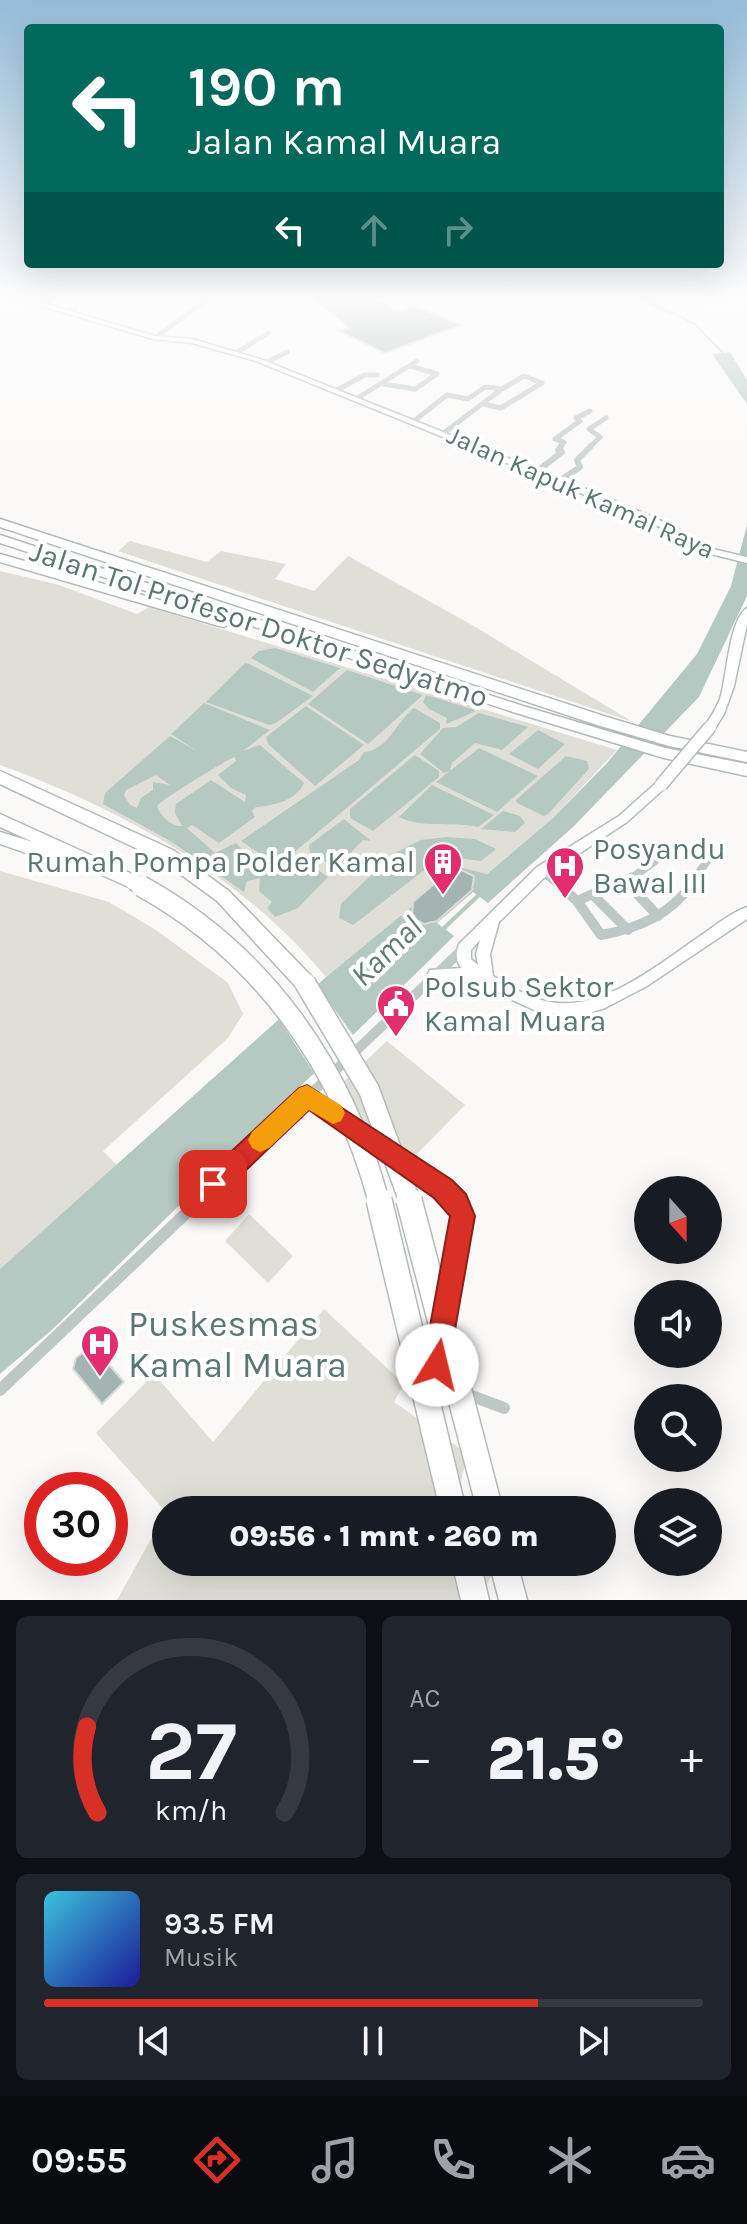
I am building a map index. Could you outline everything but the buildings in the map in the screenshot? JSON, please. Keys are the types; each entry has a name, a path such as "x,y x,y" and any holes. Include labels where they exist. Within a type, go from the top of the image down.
{"highway":[{"name":"Jalan Tol Profesor Doktor Sedyatmo","path":"0,523 345,634 597,726 747,770"},
{"name":"Jalan Tol Profesor Doktor Sedyatmo","path":"0,530 463,675"},
{"name":"Jalan Tol Profesor Doktor Sedyatmo","path":"0,539 518,709 597,726"},
{"name":"Jalan Tol Profesor Doktor Sedyatmo","path":"0,548 480,706 518,709"},
{"path":"0,558 136,600 245,628"},
{"name":"Jalan Tol Profesor Doktor Sedyatmo","path":"666,747 747,757"},
{"path":"0,777 167,855 223,896 305,983 369,1090 408,1196 486,1496"},
{"path":"0,820 133,882 197,920 249,966 299,1027 344,1101 380,1204 450,1496"},
{"path":"0,838 133,882"},
{"path":"469,1576 475,1600"},
{"path":"507,1576 513,1600"}],"main road":[{"name":"Jalan Kapuk Kamal Raya","path":"279,369 445,432 670,528 710,551 743,559"},
{"path":"747,611 738,632 728,692 719,716 661,785 623,819 542,871 464,948 464,962 483,977 533,1004 583,1009 647,977 747,912"},
{"path":"483,977 483,954 494,919"},
{"path":"435,974 483,977"}],"street":[{"path":"356,399 406,369"},
{"path":"383,384 416,389 437,374 419,369"},
{"path":"335,391 365,375 377,375"},
{"path":"445,432 502,389 524,376 542,383 501,408 483,404"},
{"path":"414,421 447,395 468,399 487,386 502,389"},
{"path":"536,472 562,452 558,450 564,442 555,439 580,421 576,418 590,411"},
{"path":"559,481 580,467 577,460 600,437 589,429 606,418"},
{"path":"542,871 574,898 601,935 628,930 679,902 712,854"},
{"path":"574,898 593,895 655,861"},
{"path":"624,880 658,916"},
{"path":"593,895 628,930"},
{"path":"0,1390 464,948"},
{"path":"307,1095 443,1189 457,1203 462,1216 461,1226 437,1365 441,1377 451,1388 504,1408"}],"shaded area":[{"path":"130,541 207,562 221,551 286,564 275,579 314,591 348,556 472,625 633,722 118,551"},
{"path":"0,571 59,585 137,614 149,607 617,750 554,817 487,874 460,867 326,977 257,907 177,850 91,802 0,765"},
{"path":"0,871 109,902 156,930 228,983 243,1014 228,1038 103,1151 117,1165 0,1269"},
{"path":"387,1041 465,1105 409,1162 327,1097"},
{"path":"249,1214 293,1256 268,1283 225,1241"},
{"path":"324,1309 404,1384 394,1402 468,1454 458,1492 466,1496 152,1496 96,1433 154,1374 213,1442"},
{"path":"152,1537 152,1576 491,1576 479,1600 117,1600"}],"water":[{"path":"722,369 740,369 747,380 747,404"},
{"path":"747,525 747,596 699,697 573,827 488,903 473,892 437,923 454,936 54,1328 0,1374 0,1269 326,977 460,867 487,874 554,817 607,763 697,654 731,586"},
{"path":"275,648 340,668 313,692 251,658 259,651"},
{"path":"245,663 313,696 269,725 206,702"},
{"path":"347,670 423,695 368,744 308,704"},
{"path":"426,695 475,710 446,724 447,718 429,709 423,702"},
{"path":"204,703 270,730 243,751 260,745 304,783 300,789 283,801 256,807 252,811 255,817 219,843 192,825 187,828 215,853 236,843 259,866 275,870 296,855 328,877 298,908 275,917 267,908 272,902 259,891 260,878 247,881 244,892 172,842 103,804 105,793 170,736 197,751 171,734","holes":["235,757 236,761 218,775 231,788 246,795 245,802 211,780 176,804 175,813 182,826 170,823 161,813 157,806","156,775 170,785 153,782 153,790 141,798 137,808 130,805 124,795 126,790"]},
{"path":"306,706 364,745 315,786 268,744 266,737"},
{"path":"414,708 440,723 440,729 278,866 241,841 359,760 364,752 380,746"},
{"path":"479,713 528,727 502,750 475,743 452,763 450,771 444,773 420,754 443,728 456,727"},
{"path":"538,730 565,744 538,769 509,754"},
{"path":"479,748 538,776 497,812 436,782"},
{"path":"415,755 439,771 439,777 373,831 350,818 350,809"},
{"path":"566,756 587,761 589,769 548,814 544,816 517,803 516,800"},
{"path":"432,785 494,815 478,827 417,823 399,817"},
{"path":"503,811 520,816 525,823 515,832 481,829"},
{"path":"344,819 371,841 363,840 342,862 311,858 309,845"},
{"path":"446,837 475,839 496,849 481,861 450,857 436,861 353,925 339,918 341,904 393,854 421,840"}],"pier":[{"path":"315,982 355,1038 316,1076 277,1016"}],"waterway":[{"name":"Kamal","path":"443,929 481,893"}],"slow traffic":[{"path":"260,1140 307,1095 333,1113"}],"place":[{"name":"Rumah Pompa Polder Kamal","path":"443,896"},
{"name":"Posyandu Bawal III","path":"565,900"},
{"name":"Polsub Sektor Kamal Muara","path":"396,1038"},
{"name":"Puskesmas Kamal Muara","path":"100,1378"}],"route":[{"path":"213,1184 307,1095 443,1189 457,1203 462,1216 437,1365"}]}
